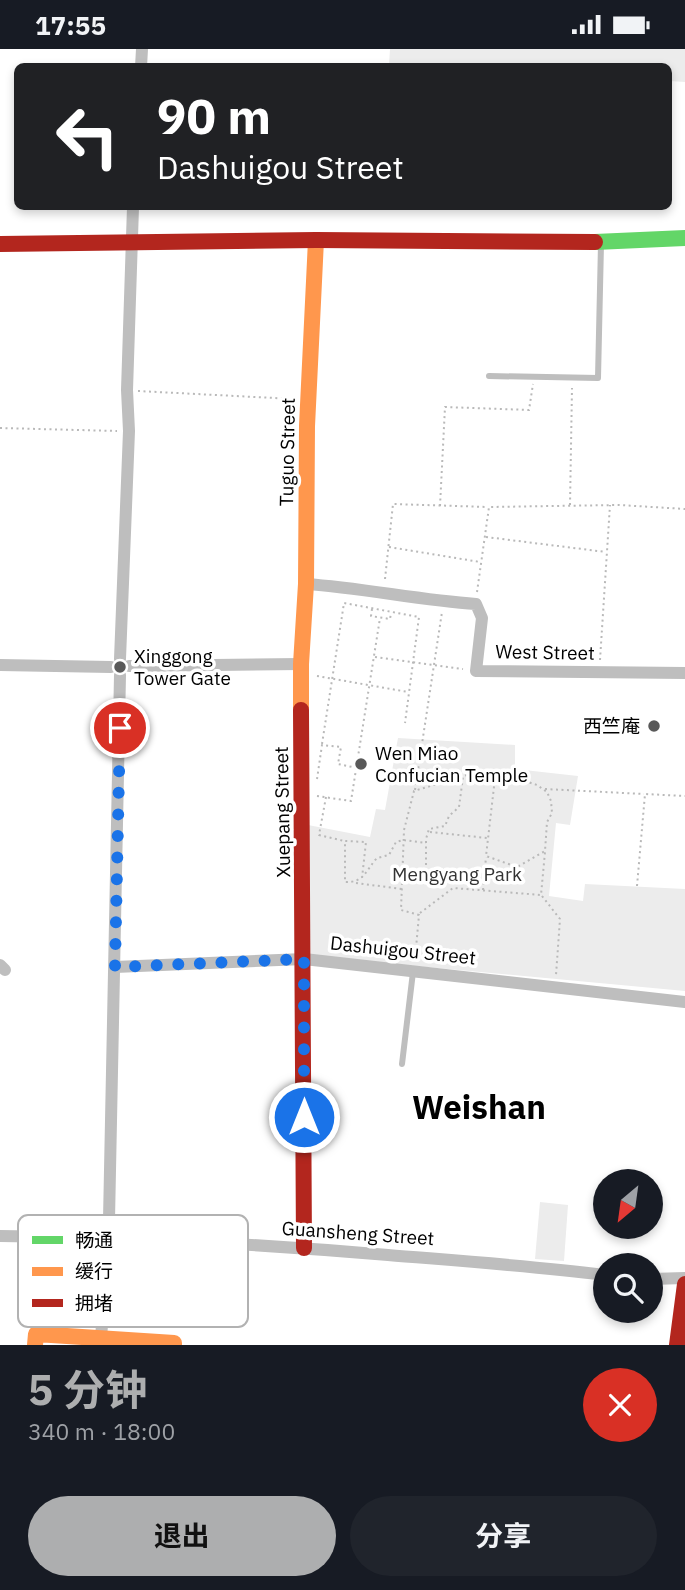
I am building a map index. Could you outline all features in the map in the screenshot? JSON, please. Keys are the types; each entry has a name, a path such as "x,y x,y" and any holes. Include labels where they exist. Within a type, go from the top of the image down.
{"street":[{"path":"109,1215 120,667 134,210"},
{"path":"0,244 316,240 601,242 685,238"},
{"name":"Tuguo Street","path":"301,666 306,584 309,399 316,240"},
{"path":"306,584 342,586 443,602 476,604"},
{"name":"West Street","path":"476,604 482,618 475,671 685,673"},
{"path":"0,665 301,666"},
{"name":"Xuepang Street","path":"301,666 304,1248"},
{"name":"Dashuigou Street","path":"115,967 304,959 685,1002"},
{"name":"Guansheng Street","path":"0,1235 18,1235"},
{"name":"Guansheng Street","path":"248,1245 593,1273"},
{"path":"663,1279 685,1278"},
{"path":"677,1345 685,1285"},
{"path":"101,1339 102,1327"},
{"path":"35,1345 36,1334 174,1345"}],"lane":[{"path":"489,376 598,378 601,242"},
{"path":"402,1064 414,970"}],"path":[{"path":"440,506 445,407 529,410 534,377"},
{"path":"570,506 572,377"},
{"path":"127,390 309,399"},
{"path":"0,428 129,431"},
{"path":"384,593 393,504 489,507 610,505 685,509"},
{"path":"599,672 610,505"},
{"path":"476,604 489,507"},
{"path":"485,537 607,552"},
{"path":"389,547 481,562"},
{"path":"419,915 401,910 403,840 414,791 443,602"},
{"path":"316,783 344,603 419,617 405,723"},
{"path":"372,609 370,616 380,618 390,619 391,612"},
{"path":"314,796 351,800 380,618"},
{"path":"374,657 475,671"},
{"path":"301,666 318,677 409,692"},
{"path":"322,745 341,747 338,764 356,768"},
{"path":"414,791 464,776 510,782 522,780 543,789 685,796"},
{"path":"426,865 427,832 429,829 445,826 449,816 458,807 464,776"},
{"path":"483,891 495,778"},
{"path":"543,789 551,801 552,813 547,822 541,895 560,919 555,986"},
{"path":"637,886 645,794"},
{"path":"326,797 318,835 366,842 362,878"},
{"path":"427,832 488,838"},
{"path":"355,883 362,878 377,857 389,855 396,842 403,840 426,843"},
{"path":"345,841 345,882 402,889"},
{"path":"486,856 517,867 545,851"},
{"path":"414,970 419,915 453,888 541,895"}],"green space":[{"path":"390,49 685,49 685,82 672,81 672,63 389,63"},
{"name":"Mengyang Park","path":"398,738 515,745 515,769 578,776 570,825 556,823 549,896 583,901 585,884 685,889 685,991 307,956 308,825 370,837 376,809 385,810"},
{"path":"540,1202 568,1205 564,1261 535,1259"}],"traffic: fast":[{"path":"595,242 685,238"}],"traffic: slow":[{"path":"301,710 306,584 307,426 316,240"},
{"path":"35,1345 36,1334 174,1345"}],"traffic: jam":[{"path":"0,244 316,240 595,242"},
{"path":"301,710 304,1248"},
{"path":"677,1345 685,1284"}],"place":[{"name":"Xinggong Tower Gate","path":"120,667"},
{"name":"西竺庵","path":"654,726"},
{"name":"Wen Miao Confucian Temple","path":"361,764"}],"district":[{"name":"Weishan","path":"479,1107"}],"route":[{"path":"120,728 115,967 304,959 304,1117"}]}
